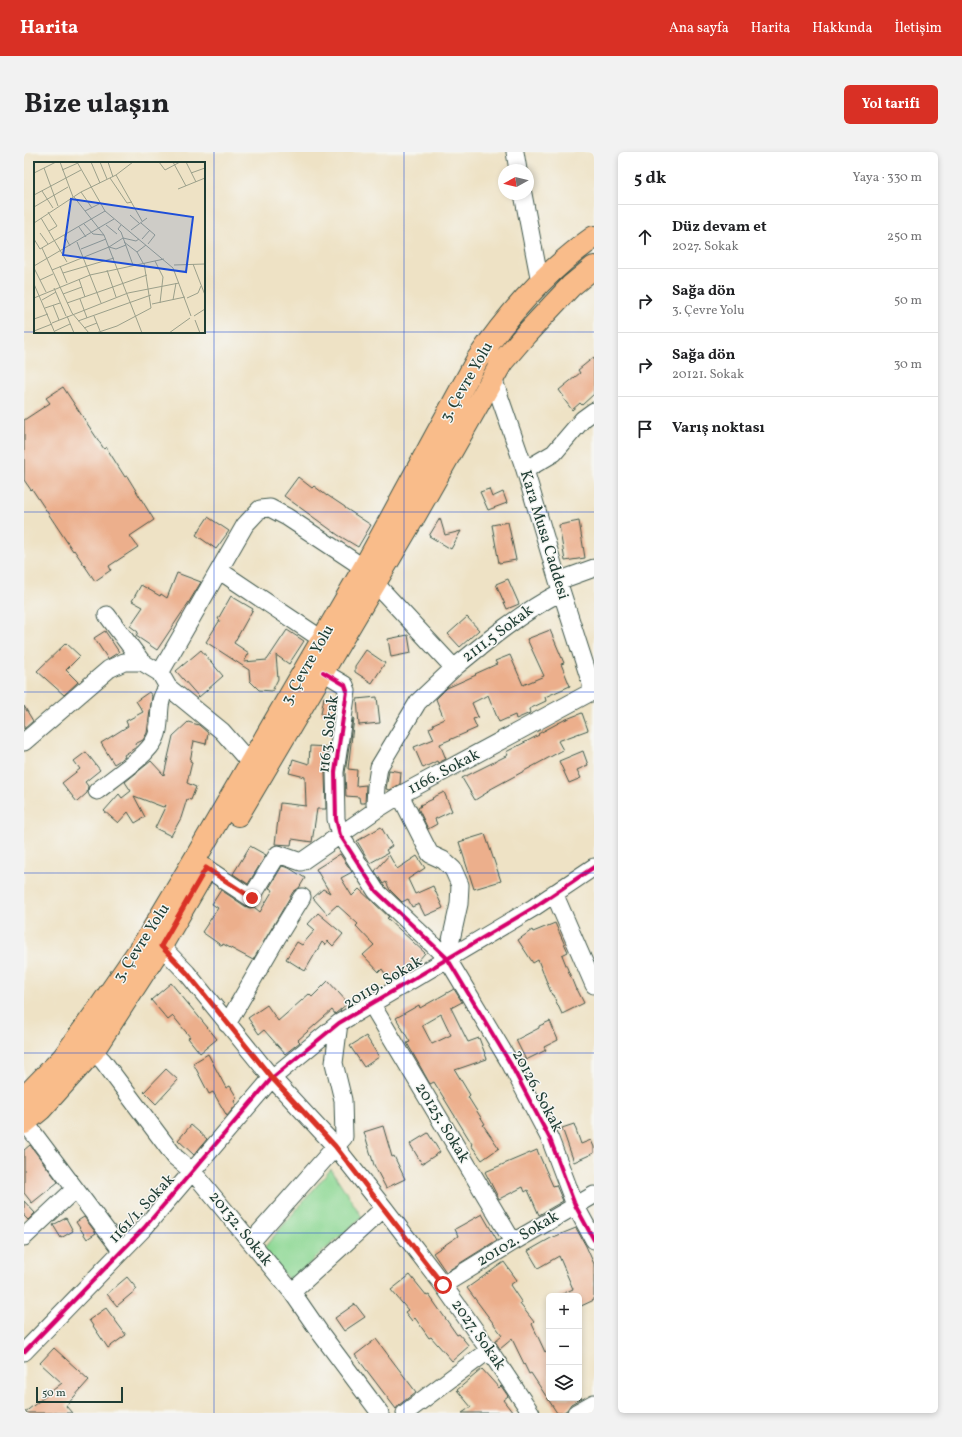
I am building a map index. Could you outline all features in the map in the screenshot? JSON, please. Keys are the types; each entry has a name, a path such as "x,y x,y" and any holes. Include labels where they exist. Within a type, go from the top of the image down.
{"main road":[{"name":"3. Çevre Yolu","path":"24,1123 41,1109 93,1051 161,946 323,672 472,368 510,316 540,282 567,257 594,237"},
{"name":"3. Çevre Yolu","path":"24,1098 72,1047 149,936 323,640 370,575 502,362 571,286 594,267"}],"street":[{"path":"515,152 517,164"},
{"path":"524,200 540,282"},
{"name":"Kara Musa Caddesi","path":"493,378 525,470 559,586 594,692"},
{"path":"525,470 554,453 583,419 594,411"},
{"name":"2111.5 Sokak","path":"98,790 138,759 152,746 156,737 160,718 164,680 245,525 260,509 270,508 287,517 370,575 454,668 486,641 559,586 594,568"},
{"path":"220,571 323,640"},
{"path":"107,615 142,662 222,731 250,763"},
{"path":"24,742 109,669 124,662 142,662"},
{"path":"376,810 376,786 379,767 418,702 454,668"},
{"name":"1163. Sokak","path":"323,672 345,685 347,691 334,772 336,819 340,835"},
{"name":"1166. Sokak","path":"206,868 252,898 278,854 301,862 400,795 594,692"},
{"path":"400,795 430,854 443,860 453,869 460,885 459,904 447,958"},
{"name":"20126. Sokak","path":"340,835 376,891 447,958 510,1063 550,1139 575,1205 594,1240"},
{"name":"20119. Sokak","path":"272,1078 339,1023 533,908 594,867"},
{"path":"554,894 594,985"},
{"path":"227,1024 302,898"},
{"name":"2027. Sokak","path":"161,946 187,973 272,1078 335,1146 443,1285 531,1413"},
{"name":"20125. Sokak","path":"372,1004 513,1242"},
{"path":"251,1242 344,1137 343,1100 334,1063 339,1023"},
{"name":"20132. Sokak","path":"93,1051 176,1157 193,1172 292,1292 321,1334 380,1413"},
{"name":"1161/1. Sokak","path":"24,1352 121,1250 144,1228 272,1078"},
{"path":"24,1123 121,1250"},
{"path":"24,1237 75,1189"},
{"name":"20102. Sokak","path":"443,1285 594,1195"},
{"path":"292,1292 384,1208"},
{"path":"405,1413 489,1350"},
{"path":"576,1413 594,1403"}],"green space":[{"path":"331,1169 362,1217 290,1281 263,1249"}],"building":[{"path":"594,357 594,394 582,405 580,403 572,410 559,390 580,373 578,370"},
{"path":"63,387 104,449 106,447 125,477 127,476 154,520 130,536 138,547 109,566 111,570 95,581 74,550 73,551 32,489 31,490 24,480 24,420 50,403 46,398"},
{"path":"298,477 312,488 314,486 371,525 358,547 338,535 284,496"},
{"path":"489,489 492,497 503,492 507,503 488,510 480,492"},
{"path":"208,517 229,531 216,549 196,535"},
{"path":"440,518 445,535 461,531 451,549 429,536"},
{"path":"579,521 585,558 565,561 559,525"},
{"path":"508,522 516,560 499,563 492,525"},
{"path":"177,573 201,582 157,650 136,636 138,632 130,626 143,607 132,601 141,585 160,596 161,594 167,598"},
{"path":"508,579 519,604 507,609 496,584"},
{"path":"231,596 253,609 234,643 249,653 244,662 267,660 287,630 304,641 289,664 276,655 278,679 272,691 259,690 250,681 249,670 206,642 220,620 218,619"},
{"path":"467,617 479,630 460,647 448,634"},
{"path":"550,630 564,663 561,664 570,686 545,697 546,701 529,709 530,713 516,719 515,715 499,722 488,695 472,703 478,717 473,719 477,728 440,744 446,759 438,763 437,761 423,768 414,747 434,739 429,728 434,726 433,724 444,719 436,699 447,688 497,664 495,661 510,655 523,685 544,676 527,639"},
{"path":"105,631 119,652 108,659 94,638"},
{"path":"408,635 411,653 391,657 388,639"},
{"path":"66,643 80,656 66,670 78,682 64,695 37,671"},
{"path":"201,650 223,676 199,697 176,671"},
{"path":"366,650 385,663 372,683 355,672 355,666"},
{"path":"149,692 152,696 147,733 143,740 135,744 135,748 114,764 101,743 128,726 126,721 143,712 136,701"},
{"path":"324,697 336,699 333,716 321,714"},
{"path":"377,697 380,723 359,725 357,699"},
{"path":"24,706 33,721 24,729"},
{"path":"582,713 588,730 558,741 563,750 487,791 488,792 475,800 462,778 508,755 506,752 539,735 538,734 564,720"},
{"path":"353,718 348,769 357,770 356,786 366,785 365,803 360,803 359,797 346,796 345,773"},
{"path":"188,722 199,725 208,733 206,744 194,741 190,761 192,762 187,783 196,787 191,800 187,799 181,818 171,836 155,828 166,805 163,807 134,796 145,817 135,823 128,812 118,823 104,811 119,794 122,798 131,791 125,782 151,761 164,775 173,736"},
{"path":"310,746 329,747 325,772 326,809 317,809 312,842 292,839 291,845 275,844 280,803 306,806 305,777 289,773 293,759 309,764"},
{"path":"583,751 588,765 577,770 581,778 569,783 559,761"},
{"path":"86,752 100,770 85,782 88,786 87,793 77,802 62,783 80,769 74,761"},
{"path":"389,770 401,772 400,784 390,790 386,789"},
{"path":"444,792 452,811 435,819 437,824 428,829 418,808 421,806 420,805"},
{"path":"381,827 392,846 386,850 388,853 370,863 357,841"},
{"path":"485,834 501,881 474,889 459,842"},
{"path":"250,846 266,855 248,884 233,874"},
{"path":"340,854 352,872 341,878 352,896 359,889 389,917 387,918 425,953 412,968 390,981 382,969 379,972 363,955 374,945 356,926 358,924 337,905 327,914 313,898 323,889 330,893 316,869"},
{"path":"389,855 397,869 417,856 425,868 408,879 415,894 433,886 443,908 425,916 419,904 412,907 408,899 402,902 390,890 386,882 383,884 375,871"},
{"path":"282,866 289,868 305,878 299,888 293,892 253,960 223,944 222,946 202,932 218,908 212,904 221,890 245,906 250,908 254,907 260,912 273,890 269,888"},
{"path":"318,913 343,934 333,946 328,941 325,945 322,942 305,971 286,959 297,942 302,945 315,930 308,924"},
{"path":"555,923 568,952 562,955 576,990 577,989 584,1003 562,1014 552,995 538,960 533,963 518,940 532,930 533,932"},
{"path":"328,981 348,1003 335,1014 332,1010 298,1040 300,1042 285,1054 264,1030 259,1034 248,1018 267,1005 278,1021 309,994 312,997"},
{"path":"171,983 217,1039 200,1053 188,1038 190,1037 173,1016 168,1020 151,1000"},
{"path":"454,989 462,1002 451,1008 468,1042 479,1038 487,1059 455,1070 470,1095 468,1097 485,1124 483,1125 499,1148 482,1160 471,1145 472,1144 434,1082 430,1084 407,1043 410,1042 396,1018 419,1005 420,1008","holes":["441,1014 451,1035 432,1044 422,1025"]},
{"path":"550,1021 558,1040 544,1047 546,1050 526,1060 516,1040"},
{"path":"366,1036 379,1057 364,1067 350,1046"},
{"path":"208,1054 226,1088 230,1086 237,1098 234,1101 236,1105 227,1116 213,1092 209,1094 193,1063"},
{"path":"166,1069 178,1080 156,1104 144,1092"},
{"path":"574,1124 581,1144 591,1140 594,1147 594,1153 574,1162 562,1128"},
{"path":"191,1125 207,1139 194,1155 178,1140"},
{"path":"383,1126 392,1157 394,1156 405,1179 386,1188 374,1165 364,1132"},
{"path":"428,1133 440,1152 422,1164 410,1144"},
{"path":"30,1145 58,1182 32,1203 24,1193 24,1150"},
{"path":"537,1150 553,1186 556,1185 563,1201 539,1215 528,1190 525,1192 523,1187 499,1199 485,1172"},
{"path":"24,1201 35,1213 28,1220 24,1216"},
{"path":"482,1214 497,1240 446,1272 433,1253 458,1236 455,1229"},
{"path":"84,1217 96,1233 87,1239 76,1222"},
{"path":"66,1218 73,1231 61,1238 53,1225"},
{"path":"576,1228 594,1264 594,1300 582,1306 582,1293 564,1293 573,1289 559,1256 538,1268 528,1251 551,1238"},
{"path":"504,1262 517,1280 510,1285 522,1303 520,1304 534,1322 532,1324 545,1352 546,1351 546,1396 531,1373 529,1374 512,1339 500,1349 495,1341 502,1335 467,1288"},
{"path":"410,1275 427,1296 429,1295 457,1335 459,1334 469,1346 452,1361 431,1337 429,1338 415,1318 412,1321 405,1312 408,1310 391,1290"},
{"path":"127,1277 137,1289 117,1306 107,1294"},
{"path":"355,1304 365,1317 344,1331 335,1318"},
{"path":"106,1308 126,1335 108,1348 89,1320"},
{"path":"376,1339 416,1392 396,1409 355,1355"},
{"path":"54,1348 89,1380 66,1406 72,1413 24,1413 62,1383 40,1363"},
{"path":"482,1369 499,1388 501,1386 508,1396 503,1400 513,1413 462,1413 471,1407 457,1390"},
{"path":"549,1401 576,1401 571,1404 567,1410 562,1413 557,1413"}],"cycle path":[{"path":"323,672 345,685 347,691 335,772 336,819 340,835 376,891 447,958 510,1063 550,1139 575,1205 594,1240"},
{"path":"24,1352 144,1228 272,1078 339,1023 533,908 594,867"}],"route":[{"path":"252,898 206,868 161,946 187,973 272,1078 335,1146 443,1285"}]}
